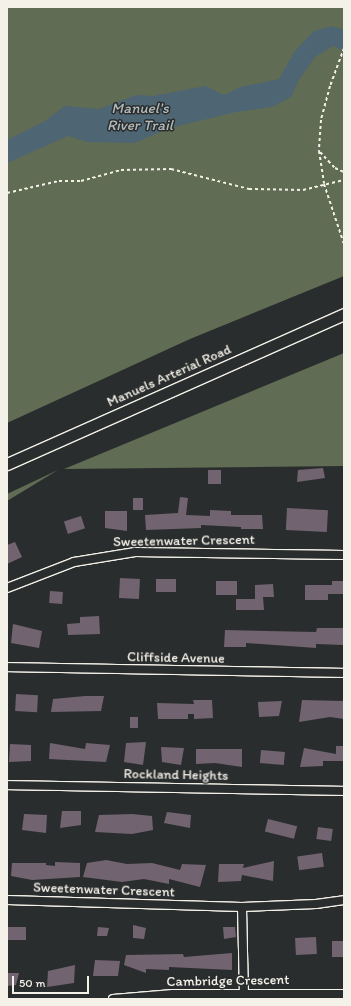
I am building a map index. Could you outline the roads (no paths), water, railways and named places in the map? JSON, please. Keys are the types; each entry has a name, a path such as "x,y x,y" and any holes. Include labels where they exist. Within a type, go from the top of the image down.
{"main road":[{"name":"Manuels Arterial Road","path":"7,464 344,314"}],"street":[{"name":"Sweetenwater Crescent","path":"7,588 74,562 122,554 267,552 344,555"},
{"name":"Cliffside Avenue","path":"7,667 344,673"},
{"name":"Rockland Heights","path":"7,785 344,791"},
{"name":"Sweetenwater Crescent","path":"7,900 242,907 316,904 344,900"},
{"path":"242,907 244,993"},
{"name":"Cambridge Crescent","path":"112,999 173,994 344,994"}],"water":[{"name":"Manuel's River Trail","path":"332,26 344,30 344,51 333,46 315,57 299,80 291,97 272,107 236,112 170,128 134,143 87,142 68,136 7,163 7,140 45,121 65,106 99,109 136,95 153,96 205,86 224,95 240,87 279,79 295,51 314,31"}]}
